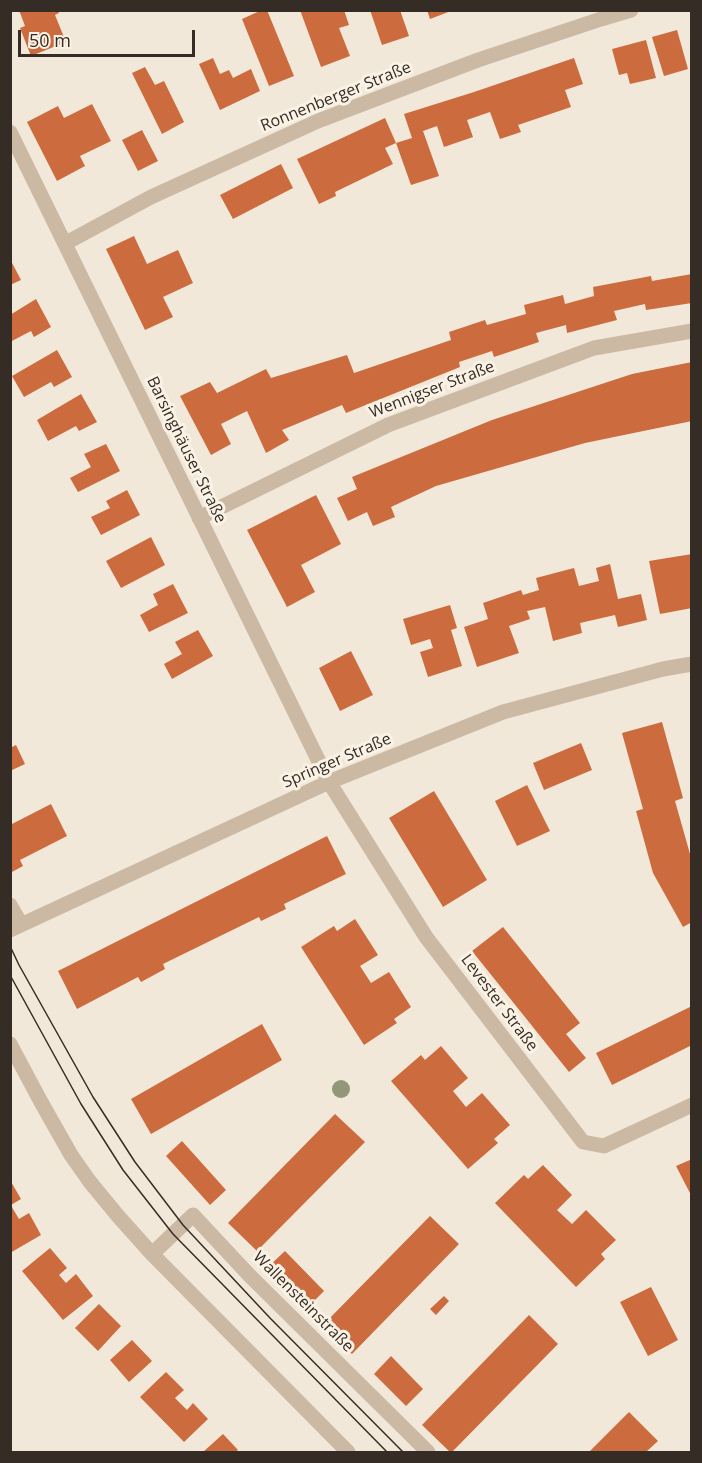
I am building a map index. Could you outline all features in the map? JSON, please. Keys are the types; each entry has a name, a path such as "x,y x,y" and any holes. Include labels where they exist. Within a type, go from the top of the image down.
{"street":[{"name":"Ronnenberger Straße","path":"66,243 150,197 318,121 478,60 631,10"},
{"name":"Barsinghäuser Straße","path":"10,132 329,783"},
{"name":"Wennigser Straße","path":"199,518 388,425 594,348 692,331"},
{"name":"Springer Straße","path":"16,927 329,783 503,712 663,669 692,664"},
{"name":"Levester Straße","path":"329,783 426,937 583,1142 604,1146 692,1106"},
{"path":"10,905 16,927"},
{"path":"10,1044 56,1128 90,1182 118,1216 152,1254 348,1452"},
{"name":"Wallensteinstraße","path":"152,1254 193,1215 250,1276 428,1452"}],"building":[{"path":"19,10 58,10 59,13 55,15 66,42 31,56 20,28 25,26"},
{"path":"267,10 294,76 269,86 242,19"},
{"path":"300,10 344,10 349,25 339,28 350,56 321,67"},
{"path":"370,10 400,10 409,36 382,45"},
{"path":"427,10 451,10 451,11 430,19"},
{"path":"677,30 688,69 664,76 652,37"},
{"path":"646,40 656,78 630,84 627,73 619,75 612,49"},
{"path":"213,58 220,74 229,70 233,78 251,69 260,91 220,110 199,64"},
{"path":"574,58 583,84 565,90 571,107 518,125 521,132 500,139 490,112 467,120 473,137 444,147 437,126 423,131 439,176 411,185 396,143 412,138 404,114"},
{"path":"145,67 155,85 164,81 184,122 162,134 132,73"},
{"path":"92,104 111,141 80,156 85,166 57,181 27,122 58,106 64,118"},
{"path":"385,118 396,143 385,148 393,164 335,192 336,196 319,204 297,159"},
{"path":"142,130 158,161 138,171 122,140"},
{"path":"281,164 293,188 233,219 220,195"},
{"path":"134,236 147,264 178,250 193,283 163,297 173,317 145,330 106,249"},
{"path":"10,259 21,280 10,285"},
{"path":"692,274 692,303 646,310 645,304 614,311 617,320 567,333 566,325 536,333 539,342 494,357 492,351 459,362 460,367 346,413 342,405 282,430 289,440 266,453 247,411 221,424 231,444 211,455 180,396 210,382 217,393 266,369 271,378 347,355 354,373 451,340 449,332 485,320 487,325 526,314 524,305 563,295 565,304 594,296 593,287 651,276 652,281"},
{"path":"36,299 51,327 34,337 31,331 10,342 10,315"},
{"path":"57,350 72,377 54,387 51,382 24,397 12,376"},
{"path":"692,362 692,421 585,443 436,486 391,507 395,517 373,526 367,512 348,521 337,498 357,489 352,477 492,420 632,374"},
{"path":"81,394 97,422 79,431 76,426 48,441 37,420"},
{"path":"106,444 120,471 78,492 70,478 91,467 84,454"},
{"path":"127,490 140,515 101,535 91,517 110,508 106,501"},
{"path":"316,495 341,544 301,565 315,592 287,607 247,530"},
{"path":"151,537 165,565 121,588 106,561"},
{"path":"692,554 692,608 660,614 649,561"},
{"path":"610,564 618,599 641,594 647,620 618,627 615,615 580,623 582,633 553,641 545,607 527,611 530,619 509,626 519,653 477,667 464,627 488,619 483,603 521,590 523,595 539,590 536,578 574,568 579,586 599,581 596,568"},
{"path":"173,584 188,613 149,632 140,615 158,605 153,594"},
{"path":"450,605 457,628 451,630 462,666 428,677 420,652 433,648 430,639 411,645 403,619"},
{"path":"198,630 213,656 172,679 164,664 182,654 175,642"},
{"path":"351,651 373,695 340,711 319,668"},
{"path":"662,722 683,798 675,801 692,861 692,922 683,927 653,873 636,811 643,809 622,733"},
{"path":"581,743 592,770 544,790 533,763"},
{"path":"16,745 25,764 10,771 10,748"},
{"path":"527,785 550,831 517,846 495,801"},
{"path":"434,791 487,880 443,907 389,818"},
{"path":"51,804 67,836 20,860 23,866 10,873 10,825"},
{"path":"327,836 346,874 284,904 286,909 261,921 259,917 163,964 165,969 141,982 138,977 77,1009 58,971"},
{"path":"355,919 378,955 360,966 371,983 389,972 411,1007 394,1019 397,1023 364,1045 301,947 334,926 337,931"},
{"path":"503,927 580,1023 566,1034 586,1058 569,1072 472,951"},
{"path":"692,1006 692,1045 612,1085 596,1053"},
{"path":"262,1024 282,1060 151,1134 131,1099"},
{"path":"441,1046 468,1078 453,1091 466,1107 482,1093 510,1125 494,1139 498,1143 468,1169 391,1081 421,1055 425,1060"},
{"path":"335,1114 365,1142 257,1251 228,1223"},
{"path":"182,1141 226,1190 210,1205 166,1156"},
{"path":"690,1160 692,1162 692,1197 676,1166"},
{"path":"543,1165 572,1195 557,1210 572,1224 586,1210 616,1240 601,1254 605,1259 576,1287 495,1203 524,1175 528,1179"},
{"path":"10,1180 21,1199 11,1205 13,1209 19,1219 29,1213 41,1235 10,1253"},
{"path":"430,1216 459,1244 352,1354 323,1325"},
{"path":"50,1248 67,1268 59,1275 66,1283 76,1274 93,1296 63,1320 22,1271"},
{"path":"285,1251 324,1291 307,1308 268,1267"},
{"path":"651,1287 678,1340 648,1356 620,1302"},
{"path":"444,1296 449,1301 436,1315 430,1309"},
{"path":"99,1304 121,1326 98,1351 75,1328"},
{"path":"529,1315 558,1344 450,1452 422,1425"},
{"path":"132,1340 152,1361 129,1382 110,1360"},
{"path":"391,1356 423,1389 406,1406 374,1374"},
{"path":"166,1372 184,1390 175,1398 187,1410 193,1403 208,1419 184,1442 140,1397"},
{"path":"629,1412 658,1441 646,1452 589,1452"},
{"path":"223,1434 238,1450 235,1452 203,1452"}],"tram line":[{"path":"10,946 93,1097 135,1162 183,1225 270,1318 403,1452"},
{"path":"10,975 81,1104 123,1170 173,1234 387,1452"}]}
